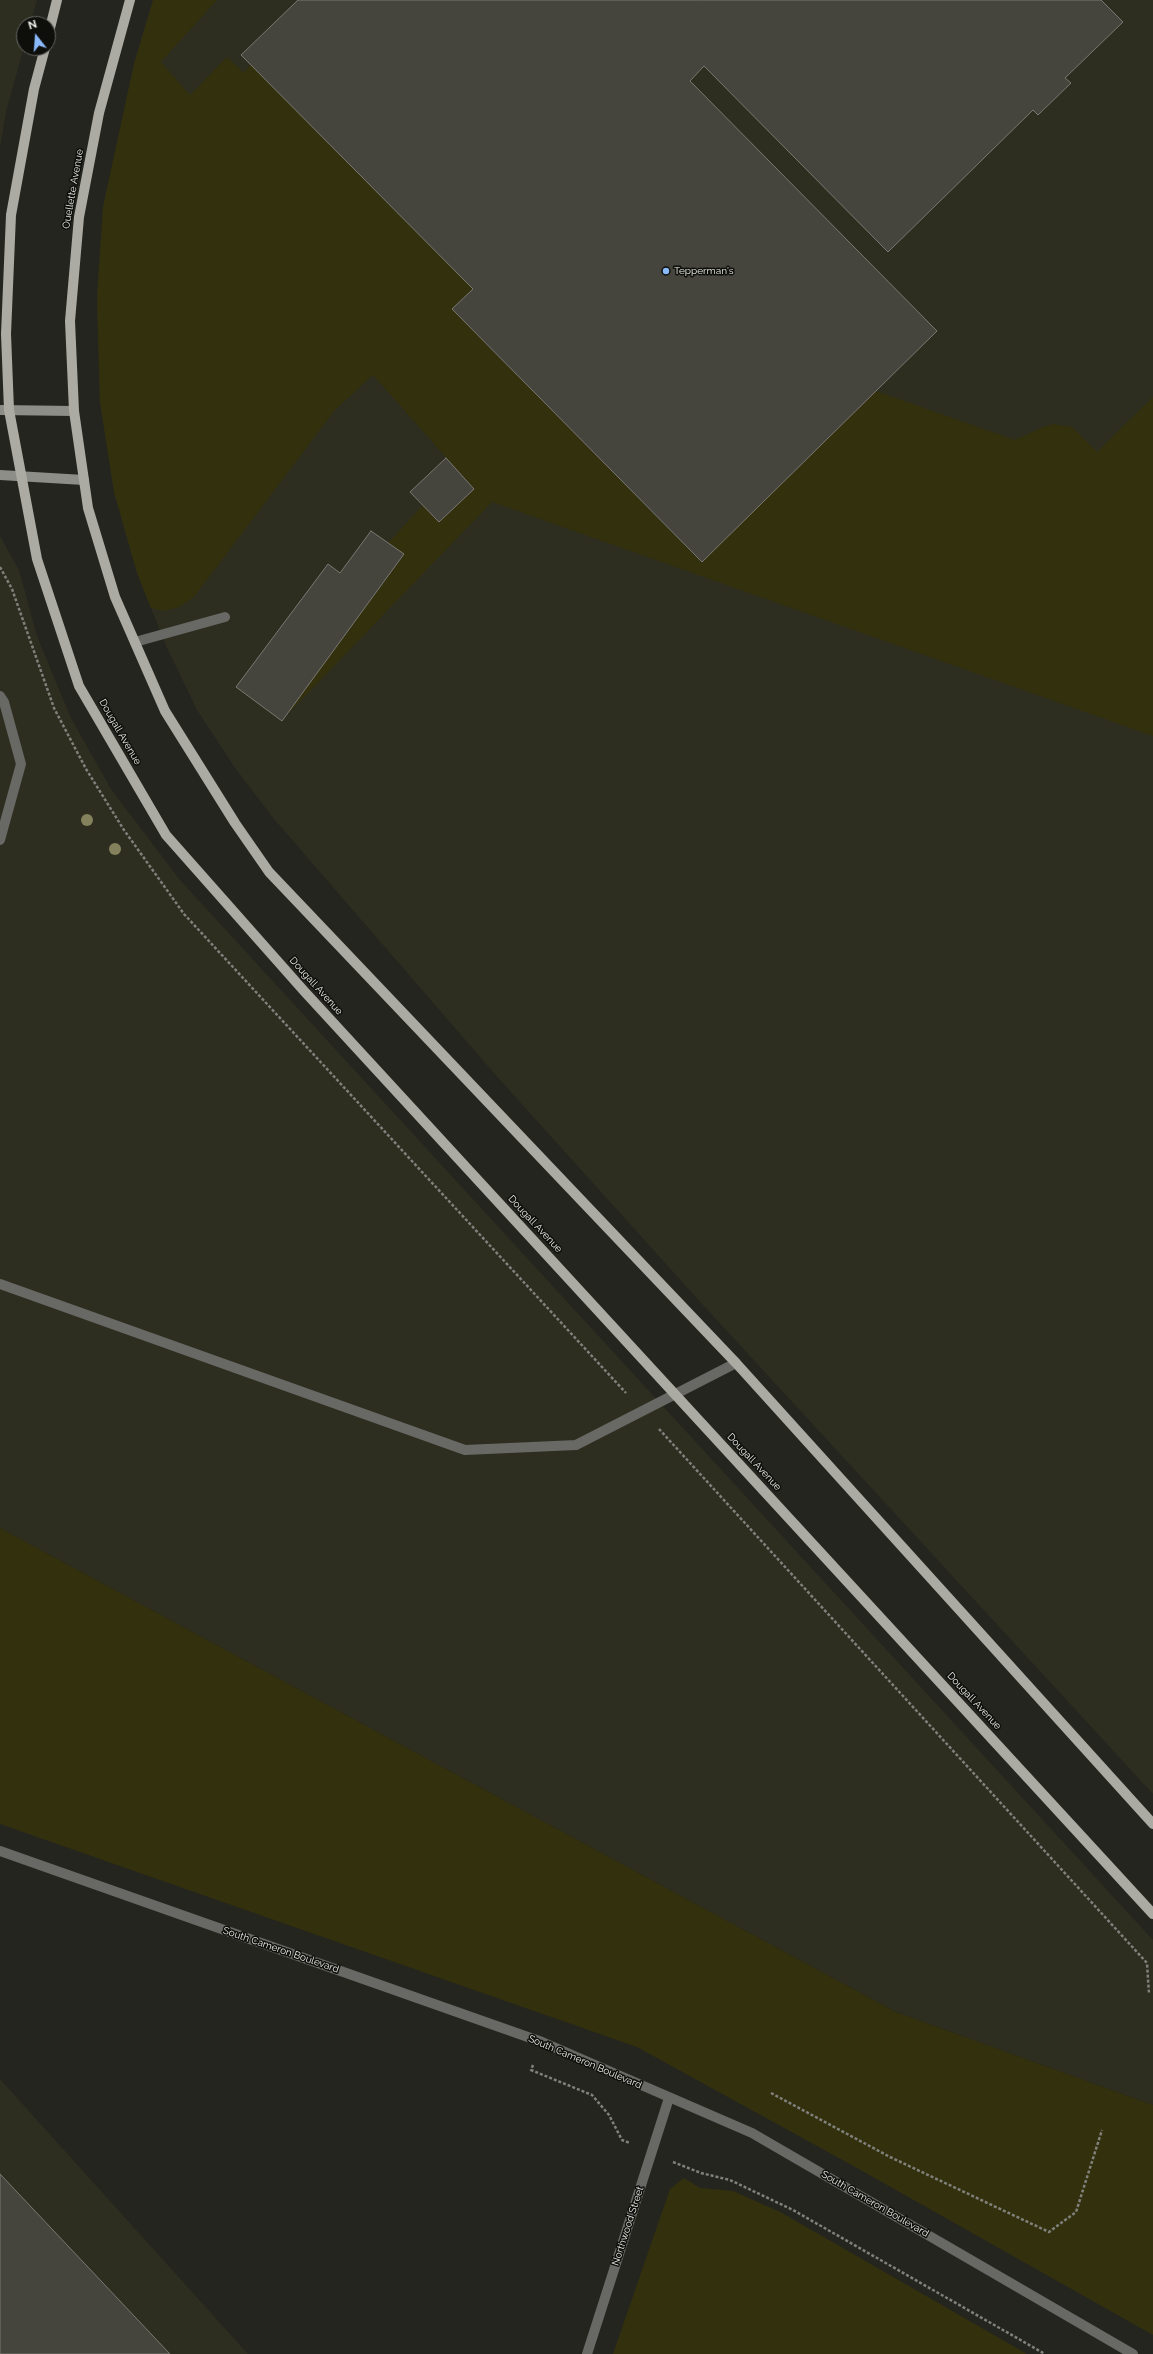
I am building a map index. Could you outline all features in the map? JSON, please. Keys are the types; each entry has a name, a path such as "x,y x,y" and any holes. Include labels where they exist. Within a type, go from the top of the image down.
{"main road":[{"path":"54,16 58,0"},
{"name":"Ouellette Avenue","path":"74,411 70,321 79,216 99,113 130,0"},
{"path":"4,410 11,216 34,89 43,56"},
{"name":"Dougall Avenue","path":"4,410 37,559 79,686 166,835 304,991 1153,1914"},
{"path":"74,411 88,508 115,597 165,711 235,823 269,872 736,1362 1153,1824"}],"street":[{"path":"4,410 74,411"},
{"path":"0,475 84,480"},
{"path":"135,642 225,617"},
{"path":"0,696 4,702 21,764 0,840"},
{"path":"0,1284 465,1450 576,1445 677,1395 736,1362"},
{"name":"South Cameron Boulevard","path":"0,1851 542,2042 752,2133 1133,2354"},
{"name":"Northwood Street","path":"586,2354 669,2098"}],"path":[{"path":"678,1450 1147,1963 1149,1994"},
{"path":"530,2070 592,2095 609,2115 622,2140"},
{"path":"771,2093 890,2157 1049,2232 1076,2212 1102,2130"},
{"path":"701,2172 730,2180 793,2210 1044,2354"}],"shaded area":[{"path":"0,0 37,0 32,16 16,16 16,56 22,56 6,112 0,148"},
{"path":"153,0 1153,0 1153,1794 703,1305 500,1080 274,819 235,768 197,710 167,648 137,573 114,492 100,402 97,298 103,207 134,64"},
{"path":"153,0 217,0 161,62 190,95 227,57 244,73 251,64 473,289 452,309 701,562 876,391 1015,440 1053,424 1072,427 1097,452 1153,397 1153,736 492,502 282,720 404,555 388,543 423,505 439,522 474,489 373,375 335,410 194,597 179,607 164,611 151,608 137,573 114,492 100,402 97,298 103,207 134,64"},
{"path":"0,536 19,570 37,636 71,718 111,789 180,880 1153,1940 1153,2105 896,2012 0,1528"},
{"path":"0,1528 896,2012 1153,2105 1153,2335 857,2168 637,2047 0,1824"},
{"path":"0,2079 248,2354 0,2354"},
{"path":"684,2178 700,2188 733,2191 782,2213 1027,2354 613,2354 670,2189"}],"building":[{"name":"Tepperman's","path":"298,0 1101,0 1123,22 1065,78 1071,83 1038,115 1033,110 888,252 704,66 690,81 937,331 702,562 452,309 473,289 241,55"},
{"path":"446,458 474,489 439,522 410,492"},
{"path":"371,531 404,554 282,721 236,687 328,564 340,573"},
{"path":"0,2174 170,2354 0,2354"}],"place":[{"name":"Tepperman's","path":"666,271"}]}
